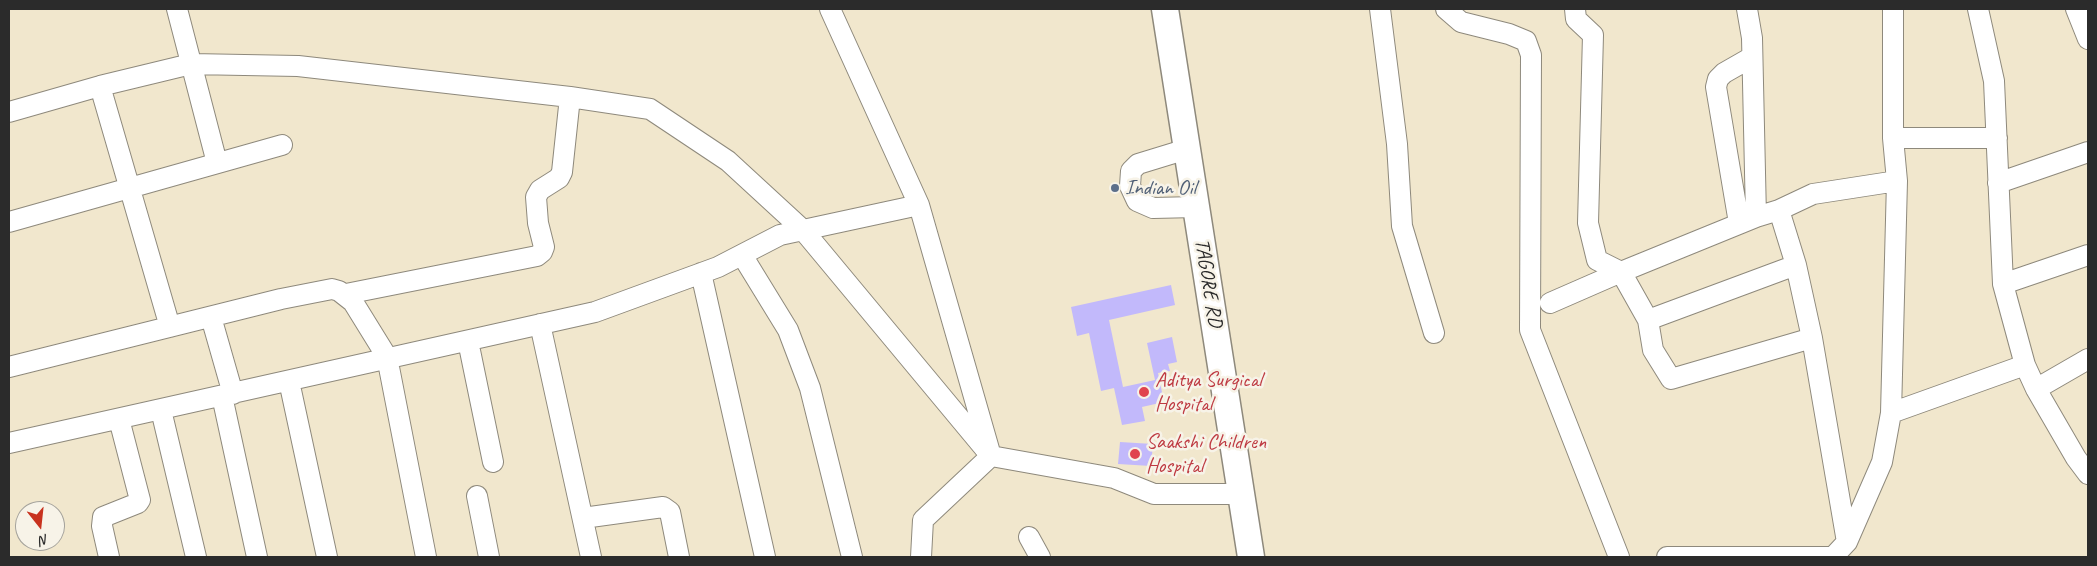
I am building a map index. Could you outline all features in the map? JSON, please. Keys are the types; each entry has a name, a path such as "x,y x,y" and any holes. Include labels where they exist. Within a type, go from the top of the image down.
{"main road":[{"name":"TAGORE RD","path":"1165,9 1251,557"}],"street":[{"path":"178,9 217,163"},
{"path":"830,9 919,205 990,456"},
{"path":"1380,9 1397,144 1402,226 1434,333"},
{"path":"1446,9 1461,22 1509,34 1526,42 1531,55 1530,330 1619,557"},
{"path":"1575,9 1576,19 1593,35 1588,223 1597,260 1621,272 1648,320 1653,350 1671,379 1812,338"},
{"path":"1747,9 1752,57 1747,220"},
{"path":"1667,557 1834,557 1847,542 1882,462 1891,413 1896,181 1893,138 1893,9"},
{"path":"1978,9 1994,81 2003,284 2025,364 2036,388 2084,461"},
{"path":"2076,9 2088,40"},
{"path":"1747,220 1716,88 1718,79 1724,73 1752,57"},
{"path":"9,112 100,86 191,64 298,66 570,97 650,109 728,161 803,230 990,456 1114,478 1154,494 1240,494"},
{"path":"100,86 170,327"},
{"path":"9,367 332,289 346,294 537,256 544,247 538,223 536,198 540,190 559,178 562,172 570,97"},
{"path":"1893,138 1997,138"},
{"path":"9,222 282,145"},
{"path":"1187,149 1138,164 1131,171 1130,186 1136,201 1153,208 1196,207"},
{"path":"1998,183 2088,152"},
{"path":"1550,303 1747,220 1779,210 1812,194 1896,181"},
{"path":"9,443 595,312 701,273 742,255 780,235 919,205"},
{"path":"1779,210 1796,264 1812,338 1847,542"},
{"path":"742,255 788,330 810,388 852,557"},
{"path":"2003,284 2088,255"},
{"path":"1648,320 1796,264"},
{"path":"701,273 765,557"},
{"path":"346,294 387,357 426,557"},
{"path":"211,318 228,395 257,557"},
{"path":"540,324 591,557"},
{"path":"468,341 493,462"},
{"path":"2036,388 2088,359"},
{"path":"1891,413 2025,364"},
{"path":"289,381 327,557"},
{"path":"161,410 196,557"},
{"path":"109,557 102,526 103,518 138,503 140,500 119,419"},
{"path":"921,557 924,520 990,456"},
{"path":"477,496 489,557"},
{"path":"583,518 663,507 670,512 679,557"},
{"path":"1029,537 1040,557"}],"building":[{"path":"1171,285 1175,305 1109,320 1123,387 1155,380 1147,343 1172,337 1177,362 1168,364 1170,371 1158,373 1164,402 1142,407 1145,421 1122,425 1114,388 1101,391 1089,333 1077,336 1071,307"},
{"path":"1120,442 1153,444 1151,466 1118,464"}],"place":[{"name":"Indian Oil","path":"1115,188"},
{"name":"Aditya Surgical Hospital","path":"1144,392"},
{"name":"Saakshi Children Hospital","path":"1135,454"}]}
